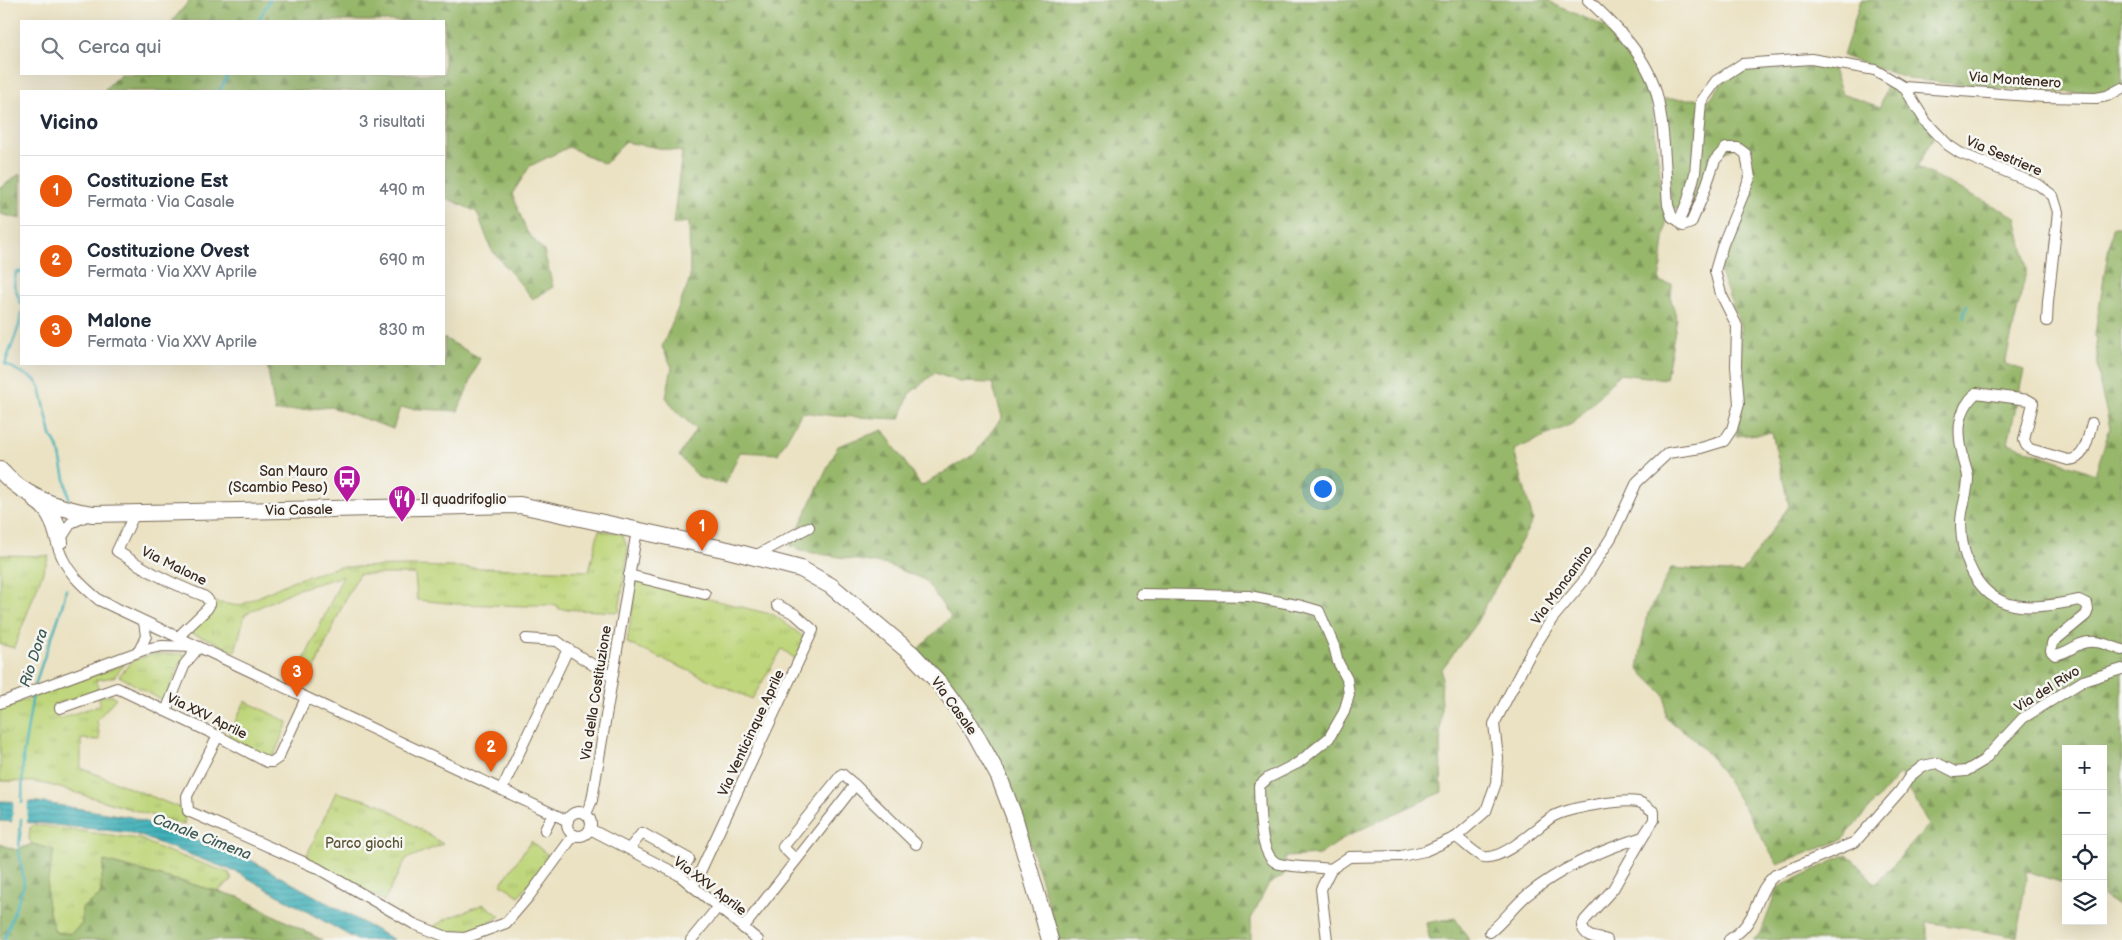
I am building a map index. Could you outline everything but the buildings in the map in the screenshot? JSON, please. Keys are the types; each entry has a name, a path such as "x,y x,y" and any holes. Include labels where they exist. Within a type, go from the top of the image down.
{"main road":[{"name":"Via Casale","path":"0,470 15,486 52,504 94,514 520,504 755,556 801,569 831,586 912,654 940,684 971,726 999,777 1014,816 1050,940"}],"street":[{"path":"1588,0 1623,35 1651,78 1657,94 1660,113 1668,205 1672,218 1679,221 1688,200 1695,174 1702,102 1716,81 1742,64 1811,59 1875,70 1904,87"},
{"name":"Via Montenero","path":"1904,87 2044,97 2096,98 2108,96 2122,88"},
{"name":"Via Sestriere","path":"1904,87 1926,122 1948,145 1960,153 2039,185 2053,196 2058,212 2047,321"},
{"name":"Via Moncanino","path":"1331,869 1349,857 1400,856 1425,851 1456,837 1486,811 1496,783 1498,758 1494,724 1530,654 1552,619 1584,582 1612,536 1637,482 1668,453 1701,448 1724,441 1732,428 1740,404 1736,366 1737,326 1721,294 1715,271 1723,244 1750,178 1746,154 1738,148 1726,148 1715,160 1691,223 1683,226 1679,221"},
{"name":"Via del Rivo","path":"2092,423 2083,452 2072,460 2068,460 2030,450 2026,446 2024,440 2033,403 2028,400 1976,393 1966,402 1961,412 1960,440 1968,478 1961,522 1962,537 1975,578 1983,589 1993,597 2016,606 2079,600 2087,604 2088,610 2086,614 2052,643 2050,651 2055,655 2082,643 2090,642 2099,642 2122,650"},
{"path":"15,486 25,497 39,506 51,521 59,551 64,561 72,574 99,600 568,821"},
{"path":"52,504 62,537 64,561"},
{"path":"109,546 121,543 135,513"},
{"path":"62,537 71,523 94,514"},
{"path":"755,556 809,527"},
{"name":"Via della Costituzione","path":"586,814 592,800 637,530"},
{"name":"Via Malone","path":"121,543 117,551 139,566 208,599 210,604 207,610 178,637"},
{"path":"629,575 706,594"},
{"path":"1142,594 1249,596 1319,611 1334,646 1338,662 1347,679 1349,695 1344,712 1329,738 1298,763 1268,778 1259,786 1265,850 1270,860 1278,864 1331,869 1321,889 1327,940"},
{"name":"Via Venticinque Aprile","path":"693,887 813,630 794,614 777,605"},
{"path":"139,651 146,636 144,622"},
{"path":"526,639 541,637 557,641 612,677"},
{"path":"0,703 139,651 162,646 199,647"},
{"path":"168,706 185,664 199,647"},
{"path":"502,789 568,649"},
{"name":"Via del Rivo","path":"1728,940 1739,933 1749,922 1768,881 1775,876 1855,842 1900,792 1910,776 1923,766 1937,763 1955,772 1966,772 1983,761 2023,718 2083,681 2122,669"},
{"name":"Via XXV Aprile","path":"60,708 117,688 218,736 267,762 272,762 278,758 306,698"},
{"path":"218,736 187,796 188,811 317,868 406,920 447,937 465,938 506,923 529,896 574,835"},
{"path":"796,860 783,847 842,774 916,844"},
{"path":"743,928 855,785"},
{"path":"1456,837 1482,857 1492,857 1508,849 1553,817 1572,810 1619,802 1640,802 1654,812 1654,820 1613,889 1585,920 1582,926 1584,932 1589,937 1608,940"},
{"path":"812,811 825,823"},
{"path":"575,813 586,814 592,823 590,829 584,835 574,835 568,827 568,821 575,813"},
{"path":"545,830 553,814"},
{"name":"Via XXV Aprile","path":"590,829 678,876 758,940"},
{"path":"629,849 642,834 689,859 678,876"},
{"path":"1490,932 1525,897 1544,883 1614,846 1643,837"},
{"path":"691,940 718,907"}],"green space":[{"path":"190,0 1549,0 1555,5 1604,26 1649,85 1666,223 1659,282 1672,284 1671,300 1677,319 1666,379 1619,374 1574,423 1514,450 1533,520 1476,623 1442,669 1440,749 1442,792 1349,835 1319,855 1285,857 1284,875 1268,885 1251,919 1251,940 1059,940 1024,824 918,649 951,617 925,580 888,565 808,552 790,546 838,446 883,430 921,486 975,454 1002,417 992,383 960,382 935,373 909,394 900,419 835,416 802,412 778,454 740,452 725,484 700,478 679,456 696,429 675,410 666,397 672,367 662,347 690,279 689,222 673,224 682,152 625,142 605,164 569,147 530,166 512,194 527,232 544,251 553,287 533,299 491,249 477,212 445,197 445,90 104,90 119,75 445,75 445,20 173,20"},
{"path":"1861,0 2122,0 2122,91 2092,94 1991,88 1909,79 1843,56"},
{"path":"1811,61 1832,67 1842,94 1880,107 1888,81 1902,89 1934,136 1917,167 2016,217 2027,268 2005,364 2024,370 2008,443 2095,474 2110,428 2100,385 2095,334 2112,227 2122,227 2122,908 2107,899 2107,745 2062,745 2062,883 2027,871 2017,937 1927,922 1927,940 1753,940 1761,933 1777,888 1847,854 1876,884 1929,825 1900,773 1842,840 1777,864 1715,762 1692,737 1666,718 1665,696 1638,669 1646,619 1671,568 1742,573 1789,506 1772,433 1736,436 1742,405 1740,325 1719,270 1753,178 1740,145 1714,158 1689,213 1671,207 1664,99 1711,99 1720,85 1742,68"},
{"path":"20,174 20,219 0,214 0,188"},
{"path":"445,339 480,358 458,411 400,408 393,429 331,407 275,412 267,365 445,365"},
{"path":"599,530 622,534 628,549 619,612 559,609 557,605 457,604 417,600 415,574 359,574 346,598 309,681 297,675 343,576 295,590 245,614 235,652 211,640 188,632 214,602 239,606 292,581 338,567 414,566 589,571"},
{"path":"0,555 49,556 14,648 0,644"},
{"path":"636,581 774,615 805,638 797,660 782,649 752,699 627,643"},
{"path":"153,654 187,654 179,665 165,702 119,676 132,661"},
{"path":"125,664 114,677 96,680 98,688 96,691 53,705 58,719 100,705 99,697 111,695 116,698 97,720 100,740 81,739 81,768 185,810 184,825 50,785 34,782 0,781 0,709"},
{"path":"245,701 288,722 274,755 265,758 227,739"},
{"name":"Parco giochi","path":"336,792 380,804 443,844 406,859 384,901 306,857"},
{"path":"34,825 140,839 161,849 229,873 232,880 218,891 104,861 100,896 82,908 82,924 70,934 55,932 45,892 54,850 32,844 29,839 30,828"},
{"path":"531,841 549,856 519,896 501,884"},
{"path":"0,844 16,850 32,844 54,850 49,872 47,900 55,932 70,934 82,924 82,908 100,896 104,861 239,897 322,940 0,940"},
{"path":"484,904 500,916 475,930 452,933 433,927 446,919"},
{"path":"1455,918 1469,940 1430,940 1426,923"}],"water":[{"path":"0,801 38,802 131,817 243,856 394,940 357,940 239,873 132,833 0,821"}],"pier":[{"path":"14,799 28,799 27,825 12,824"}],"waterway":[{"name":"Rio Dora","path":"259,20 270,0"},
{"name":"Rio Dora","path":"220,90 228,75"},
{"name":"Rio Dora","path":"20,272 16,272 14,285 20,301"},
{"path":"1964,318 1964,311 1967,305"},
{"name":"Rio Dora","path":"20,320 5,364 34,379 40,387 51,435 59,450 69,498"},
{"name":"Rio Dora","path":"35,687 42,662 60,615 66,589"},
{"name":"Rio Dora","path":"22,803 23,756 33,695"},
{"name":"Rio Dora","path":"4,940 24,884 19,850 21,819"}],"place":[{"name":"San Mauro (Scambio Peso)","path":"347,503"},
{"name":"Il quadrifoglio","path":"402,523"},
{"name":"Costituzione Est","path":"702,551"},
{"name":"Malone","path":"297,697"},
{"name":"Costituzione Ovest","path":"491,772"}],"water label":[{"name":"Canale Cimena","path":"202,837"}]}
